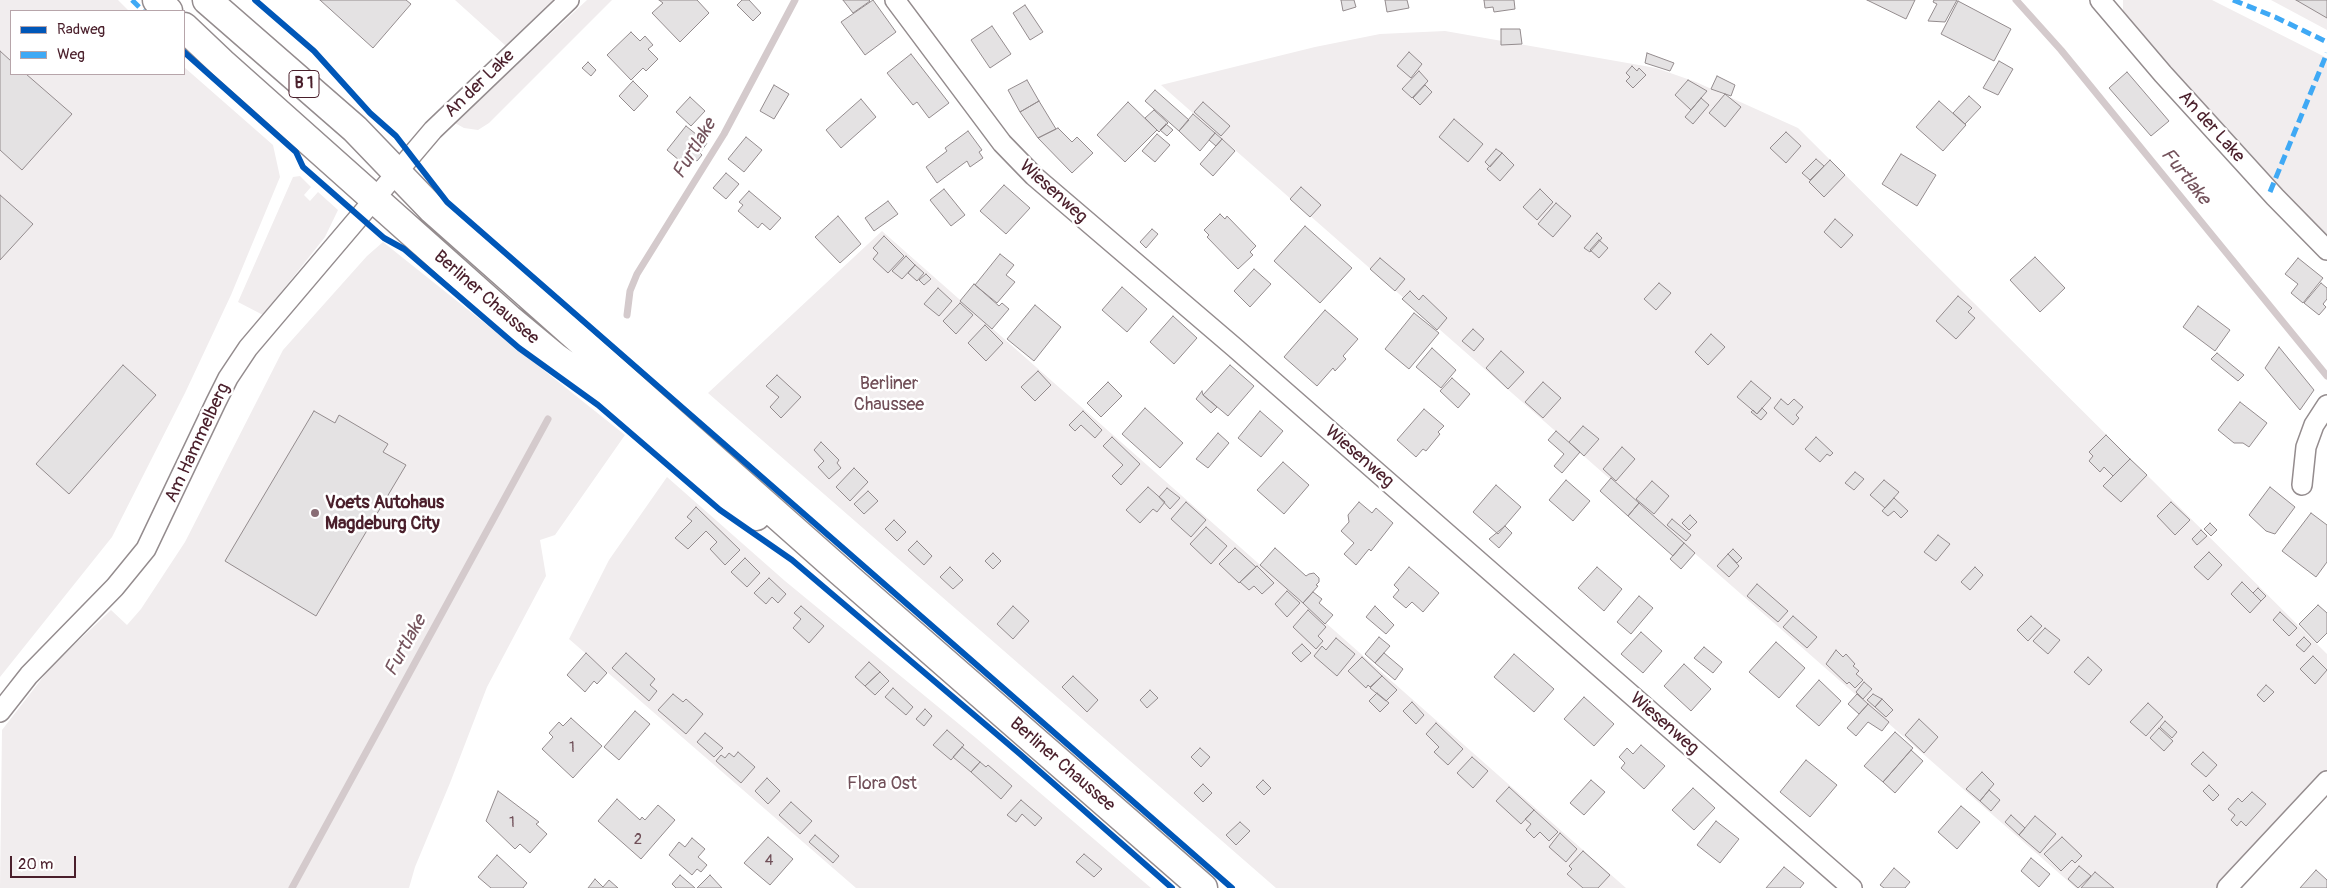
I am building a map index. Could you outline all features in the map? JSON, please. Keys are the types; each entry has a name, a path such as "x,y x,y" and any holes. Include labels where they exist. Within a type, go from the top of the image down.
{"main road":[{"path":"157,0 167,10"},
{"name":"Berliner Chaussee","path":"207,0 376,148 396,173 432,209 681,428 808,543 1203,888"},
{"name":"Berliner Chaussee","path":"185,28 373,199 532,339 610,396 714,485 758,517 808,543"}],"street":[{"name":"An der Lake","path":"396,173 433,130 569,0"},
{"name":"Wiesenweg","path":"895,0 979,114 1002,143 1028,170 1234,347 1852,888"},
{"name":"An der Lake","path":"2100,0 2181,95 2275,197 2327,250"},
{"name":"Am Hammelberg","path":"0,712 29,675 110,593 141,555 160,523 228,378 248,348 396,173"},
{"path":"2302,485 2303,459 2309,437 2327,405"},
{"path":"2227,888 2327,781"}],"shaded area":[{"path":"0,0 118,0 128,10 10,10 10,75 185,75 185,68 273,145 280,177 231,295 185,393 112,537 0,677"},
{"path":"455,0 555,0 506,46"},
{"path":"587,0 612,0 489,123 478,130 464,128 455,123"},
{"path":"2123,0 2212,0 2327,58 2327,237 2273,185 2155,54 2123,13"},
{"path":"2271,0 2327,0 2327,30"},
{"path":"1445,31 1656,68 1696,82 1798,128 2327,654 2327,781 2227,888 2076,888 1161,85 1315,47 1380,34"},
{"path":"300,176 311,187 304,195 310,201 318,192 338,210 325,237 263,315 238,302 293,177"},
{"name":"Berliner Chaussee","path":"882,231 1626,888 1276,888 708,393"},
{"path":"383,242 625,435 555,535 540,540 546,576 487,687 415,867 409,888 0,888 2,730 50,668 111,610 127,625 141,609 185,542 283,350 367,256"},
{"name":"Flora Ost","path":"667,477 785,581 976,738 1151,888 856,888 569,639 609,560"}],"building":[{"path":"320,0 406,0 411,4 373,48"},
{"path":"659,0 697,0 709,13 680,42 652,13 663,3"},
{"path":"742,0 749,0 761,13 753,21 737,5"},
{"path":"843,0 869,0 870,1 853,13"},
{"path":"873,0 896,32 865,55 841,22"},
{"path":"1341,0 1354,0 1356,7 1343,11"},
{"path":"1385,0 1407,0 1409,8 1387,12"},
{"path":"1484,0 1514,0 1515,9 1494,12 1493,7 1485,8"},
{"path":"1867,0 1915,0 1906,19"},
{"path":"1934,0 1957,0 1945,22 1928,21 1937,4 1933,2"},
{"path":"2296,0 2327,0 2327,18"},
{"path":"1958,1 2011,29 1994,61 1941,34"},
{"path":"1025,5 1043,32 1030,40 1013,13"},
{"path":"992,26 1011,54 990,68 971,40"},
{"path":"1501,29 1520,29 1522,44 1501,45"},
{"path":"631,32 640,41 645,36 653,45 648,49 658,59 646,71 643,68 631,80 607,55"},
{"path":"0,51 10,60 10,75 27,75 72,114 22,170 0,150"},
{"path":"1409,52 1422,64 1411,78 1397,66"},
{"path":"1647,53 1674,63 1670,71 1645,63"},
{"path":"911,54 949,103 929,118 917,102 913,105 887,73"},
{"path":"1999,61 2013,69 1998,95 1983,88"},
{"path":"588,62 596,70 591,76 582,68"},
{"path":"1632,66 1637,71 1639,68 1646,75 1633,88 1626,81 1630,77 1626,73"},
{"path":"1419,71 1428,81 1412,98 1402,89"},
{"path":"2127,72 2169,121 2151,136 2109,88"},
{"path":"1717,76 1735,85 1731,96 1711,89"},
{"path":"1027,80 1039,101 1020,112 1008,90"},
{"path":"1688,80 1707,91 1691,110 1675,95"},
{"path":"633,81 648,96 634,111 619,96"},
{"path":"774,85 789,94 774,119 760,111"},
{"path":"1425,85 1432,92 1420,105 1413,98"},
{"path":"1155,90 1189,120 1179,131 1145,101"},
{"path":"1725,94 1741,107 1725,127 1709,113"},
{"path":"1969,96 1981,107 1965,124 1953,113"},
{"path":"690,97 705,111 691,126 676,112"},
{"path":"1701,98 1709,105 1693,124 1685,117"},
{"path":"861,99 876,117 841,148 826,130"},
{"path":"1039,101 1056,129 1038,138 1020,112"},
{"path":"1939,101 1966,125 1943,151 1916,127"},
{"path":"1128,102 1157,130 1125,162 1097,135"},
{"path":"1203,102 1230,126 1221,136 1194,112"},
{"path":"1154,110 1168,123 1159,132 1145,118"},
{"path":"1193,114 1215,133 1200,151 1179,131"},
{"path":"1454,119 1483,144 1468,162 1439,137"},
{"path":"1166,124 1173,130 1167,136 1160,130"},
{"path":"686,126 707,143 697,161 693,158 686,166 667,150"},
{"path":"1058,128 1072,142 1077,137 1093,153 1072,173 1038,138"},
{"path":"968,131 982,150 979,152 983,158 970,167 967,161 937,183 926,167 947,151 945,148"},
{"path":"1786,132 1801,146 1786,163 1770,148"},
{"path":"1215,133 1222,139 1216,146 1209,140"},
{"path":"1157,134 1170,145 1155,162 1142,151"},
{"path":"746,137 762,150 744,172 728,159"},
{"path":"1222,139 1235,151 1213,176 1200,164"},
{"path":"1496,149 1502,153 1490,167 1485,162"},
{"path":"1502,153 1514,165 1500,181 1487,169"},
{"path":"1901,154 1936,175 1917,206 1882,184"},
{"path":"1816,159 1824,166 1810,180 1802,173"},
{"path":"1830,160 1845,175 1824,197 1809,182"},
{"path":"726,173 739,184 726,199 713,188"},
{"path":"1004,185 1030,208 1006,234 980,211"},
{"path":"1301,187 1321,205 1310,217 1290,199"},
{"path":"944,189 965,215 951,226 930,200"},
{"path":"1540,189 1553,202 1537,220 1523,207"},
{"path":"749,191 781,218 770,230 762,223 758,228 738,211 743,205 739,202"},
{"path":"0,195 33,224 0,260"},
{"path":"888,201 898,214 874,231 865,218"},
{"path":"1556,203 1571,216 1553,237 1538,224"},
{"path":"1220,214 1225,219 1227,216 1256,246 1250,252 1253,255 1238,269 1207,237 1209,235 1204,230"},
{"path":"838,216 861,244 840,263 815,237"},
{"path":"1835,219 1853,235 1841,248 1824,232"},
{"path":"1305,226 1352,268 1320,303 1274,261"},
{"path":"1152,229 1158,234 1146,248 1140,242"},
{"path":"1597,233 1602,238 1590,252 1584,248"},
{"path":"884,236 904,256 888,273 873,259 878,253 873,248"},
{"path":"1599,240 1608,248 1599,258 1590,250"},
{"path":"1000,254 1014,265 1006,275 1015,282 997,303 975,285"},
{"path":"906,256 915,265 902,279 892,271"},
{"path":"2035,257 2065,288 2040,312 2010,280"},
{"path":"1380,258 1405,279 1395,291 1370,269"},
{"path":"2298,258 2323,278 2303,303 2291,293 2298,284 2285,274"},
{"path":"915,265 924,273 917,281 908,273"},
{"path":"1254,269 1271,284 1250,307 1234,291"},
{"path":"926,274 931,279 924,285 919,280"},
{"path":"1659,283 1671,293 1656,310 1644,299"},
{"path":"2321,283 2327,288 2327,299 2323,304 2326,307 2319,315 2304,303"},
{"path":"974,284 999,306 1002,303 1009,309 992,329 960,301"},
{"path":"1122,287 1147,309 1127,332 1102,310"},
{"path":"938,288 952,301 939,316 924,304"},
{"path":"1410,291 1419,300 1423,295 1447,318 1437,330 1402,299"},
{"path":"1958,296 1972,308 1968,312 1975,318 1956,339 1936,321"},
{"path":"960,303 973,315 956,334 943,321"},
{"path":"1035,305 1061,327 1034,361 1007,339"},
{"path":"2198,306 2230,330 2215,351 2183,327"},
{"path":"1325,310 1358,339 1343,356 1346,359 1335,371 1333,368 1317,386 1284,357"},
{"path":"1414,313 1439,333 1409,369 1385,349"},
{"path":"1173,316 1197,338 1174,364 1150,342"},
{"path":"985,325 1003,343 986,361 968,343"},
{"path":"1473,329 1484,339 1474,351 1462,341"},
{"path":"1711,334 1725,347 1708,365 1695,352"},
{"path":"2279,347 2314,390 2300,410 2265,368"},
{"path":"1432,348 1456,370 1441,388 1416,367"},
{"path":"1501,351 1524,372 1508,389 1486,368"},
{"path":"2217,353 2244,375 2238,381 2211,359"},
{"path":"123,365 156,395 69,494 36,464"},
{"path":"1230,365 1254,386 1228,416 1203,395"},
{"path":"1038,371 1051,385 1035,401 1021,387"},
{"path":"777,375 801,397 781,418 770,407 779,397 766,386"},
{"path":"1452,378 1470,394 1458,408 1440,391"},
{"path":"1751,381 1771,398 1757,414 1737,397"},
{"path":"1108,382 1122,396 1101,417 1087,403"},
{"path":"1543,382 1561,398 1543,418 1525,402"},
{"path":"1202,391 1203,395 1217,407 1211,413 1196,399"},
{"path":"1781,399 1788,405 1794,399 1803,407 1796,415 1799,418 1793,425 1774,408"},
{"path":"2240,402 2267,423 2249,447 2243,443 2234,443 2218,430"},
{"path":"1145,408 1183,443 1160,468 1122,434"},
{"path":"1762,408 1767,413 1761,420 1751,412 1753,410 1757,414"},
{"path":"1424,409 1444,426 1426,451 1423,449 1416,457 1397,440"},
{"name":"Voets Autohaus Magdeburg City","path":"314,411 335,423 339,415 388,444 383,452 406,465 316,616 225,561"},
{"path":"1083,411 1102,430 1095,438 1081,425 1075,431 1069,425"},
{"path":"1260,411 1283,431 1261,457 1238,438"},
{"path":"1583,426 1599,439 1584,456 1569,442"},
{"path":"1556,431 1580,452 1562,473 1554,466 1564,454 1548,440"},
{"path":"1218,433 1229,443 1208,468 1196,459"},
{"path":"2106,435 2130,459 2113,476 2104,467 2100,472 2089,461 2093,456 2089,452"},
{"path":"1112,437 1140,464 1121,485 1112,476 1123,465 1103,446"},
{"path":"1816,437 1833,453 1830,456 1827,454 1820,462 1805,449"},
{"path":"821,442 839,460 837,463 841,468 829,479 818,467 824,461 814,450"},
{"path":"1622,447 1635,459 1616,481 1603,469"},
{"path":"2130,459 2147,475 2121,502 2103,486"},
{"path":"1283,462 1309,485 1284,514 1257,490"},
{"path":"854,468 868,482 850,501 836,487"},
{"path":"1855,472 1864,479 1854,490 1845,483"},
{"path":"1611,478 1639,503 1628,516 1600,491"},
{"path":"1566,480 1590,501 1573,521 1549,500"},
{"path":"1884,480 1899,492 1885,508 1870,495"},
{"path":"1652,481 1669,496 1654,514 1636,499"},
{"path":"1496,485 1521,507 1498,534 1473,512"},
{"path":"1148,487 1165,502 1157,512 1153,509 1140,523 1126,510"},
{"path":"2270,487 2295,507 2275,534 2266,531 2249,515"},
{"path":"1167,488 1180,498 1170,509 1159,497"},
{"path":"868,491 878,501 864,514 854,504"},
{"path":"1894,498 1908,511 1901,518 1894,511 1888,516 1882,511"},
{"path":"1186,502 1206,520 1191,537 1171,519"},
{"path":"1359,502 1372,513 1376,508 1393,523 1371,551 1369,549 1356,565 1344,554 1354,543 1341,531 1349,522 1348,515"},
{"path":"2171,502 2190,520 2175,535 2157,516"},
{"path":"1639,503 1684,543 1673,556 1628,516"},
{"path":"696,507 740,550 725,565 710,549 717,542 706,531 688,549 675,538 692,521 687,517"},
{"path":"2311,513 2327,525 2327,562 2316,577 2282,551"},
{"path":"1690,515 1697,522 1689,530 1682,523"},
{"path":"1672,519 1691,535 1686,541 1667,525"},
{"path":"894,520 906,532 897,541 885,529"},
{"path":"2210,523 2217,530 2211,536 2204,529"},
{"path":"1505,526 1512,533 1499,548 1489,539"},
{"path":"1206,527 1227,546 1211,564 1190,544"},
{"path":"2201,530 2207,536 2197,545 2192,539"},
{"path":"1938,535 1950,544 1936,561 1924,552"},
{"path":"917,541 932,556 924,565 908,550"},
{"path":"1684,543 1695,553 1681,569 1670,559"},
{"path":"1235,548 1256,567 1239,583 1219,564"},
{"path":"1275,548 1306,576 1314,573 1319,578 1319,582 1316,585 1318,586 1303,603 1260,565"},
{"path":"1733,549 1742,558 1737,563 1728,554"},
{"path":"2209,552 2222,565 2208,580 2194,567"},
{"path":"993,553 1001,561 993,569 985,561"},
{"path":"1728,554 1739,566 1729,577 1717,566"},
{"path":"745,558 760,573 747,587 731,572"},
{"path":"1257,566 1274,583 1262,594 1254,586 1249,590 1240,582"},
{"path":"950,567 963,580 953,589 940,577"},
{"path":"1409,567 1439,593 1423,612 1412,602 1406,608 1393,597 1399,590 1394,585"},
{"path":"1597,567 1622,589 1604,611 1578,588"},
{"path":"1975,567 1983,575 1970,590 1961,582"},
{"path":"769,578 786,594 778,603 772,597 766,604 754,593"},
{"path":"2242,582 2261,601 2250,613 2231,594"},
{"path":"1757,584 1788,611 1778,622 1747,596"},
{"path":"2258,588 2266,596 2261,601 2253,593"},
{"path":"1287,591 1300,603 1287,617 1275,604"},
{"path":"1313,592 1322,599 1319,603 1333,615 1325,624 1303,603"},
{"path":"1639,596 1653,608 1631,634 1617,622"},
{"path":"2318,605 2327,613 2327,633 2317,643 2299,624"},
{"path":"801,606 824,626 809,643 793,628 801,619 794,613"},
{"path":"1013,606 1029,621 1013,639 997,624"},
{"path":"1375,606 1394,625 1386,634 1366,617"},
{"path":"1308,610 1326,627 1318,636 1323,641 1316,649 1293,627"},
{"path":"2280,612 2297,628 2289,636 2273,620"},
{"path":"1793,616 1817,637 1807,648 1783,627"},
{"path":"2031,616 2042,626 2028,641 2017,630"},
{"path":"2045,628 2060,640 2048,654 2033,641"},
{"path":"1641,632 1662,651 1643,673 1621,654"},
{"path":"1379,637 1390,646 1375,663 1365,654"},
{"path":"2304,637 2311,644 2304,652 2296,645"},
{"path":"1336,638 1355,654 1337,676 1314,656 1322,646 1326,650"},
{"path":"1776,642 1805,668 1779,698 1749,672"},
{"path":"1302,644 1311,653 1301,662 1292,653"},
{"path":"1704,647 1722,662 1713,673 1694,658"},
{"path":"1836,650 1843,657 1846,654 1855,664 1853,666 1859,671 1856,674 1863,680 1855,688 1849,682 1847,684 1826,664"},
{"path":"586,653 607,673 597,684 594,681 585,692 567,675"},
{"path":"626,653 655,679 650,685 657,691 649,701 612,668"},
{"path":"1384,653 1403,669 1395,680 1375,663"},
{"path":"1514,654 1554,689 1534,712 1494,677"},
{"path":"2313,656 2327,670 2315,684 2300,669"},
{"path":"1362,657 1382,676 1370,687 1368,685 1366,688 1348,671"},
{"path":"2088,657 2102,670 2089,685 2074,672"},
{"path":"869,662 880,672 865,686 855,677"},
{"path":"1684,664 1711,689 1691,711 1664,686"},
{"path":"880,672 889,681 875,695 865,686"},
{"path":"1073,676 1098,700 1087,712 1062,687"},
{"path":"1382,676 1397,690 1386,701 1370,688"},
{"path":"1819,680 1841,701 1819,726 1796,706"},
{"path":"1864,682 1872,689 1863,699 1856,692"},
{"path":"2266,685 2274,692 2264,702 2257,695"},
{"path":"893,688 913,707 906,715 885,697"},
{"path":"1150,690 1158,698 1147,708 1140,700"},
{"path":"1377,693 1389,703 1380,712 1369,701"},
{"path":"673,694 683,702 686,699 703,714 686,734 658,710"},
{"path":"1857,694 1868,704 1859,714 1848,704"},
{"path":"1873,694 1882,699 1875,707 1867,700"},
{"path":"1584,697 1614,724 1594,746 1564,719"},
{"path":"1882,699 1893,710 1886,717 1875,707"},
{"path":"1412,702 1424,715 1416,724 1403,711"},
{"path":"2148,703 2163,717 2146,736 2130,722"},
{"path":"1868,704 1889,722 1882,731 1868,722 1856,736 1847,728"},
{"path":"925,709 932,716 924,726 916,719"},
{"path":"635,711 650,724 619,760 604,747"},
{"path":"571,718 602,746 573,778 542,749 553,737 549,733 559,722 563,726"},
{"path":"1919,719 1938,737 1924,753 1905,735"},
{"path":"2165,721 2177,732 2172,738 2160,727"},
{"path":"1436,723 1463,749 1448,765 1434,752 1439,747 1426,734"},
{"path":"2159,728 2173,741 2164,751 2150,738"},
{"path":"947,730 964,745 951,760 933,745"},
{"path":"1895,732 1913,748 1883,782 1864,766"},
{"path":"705,733 723,748 714,757 697,742"},
{"path":"1641,745 1665,766 1644,789 1621,768 1625,763 1619,757 1627,748 1633,754"},
{"path":"962,747 980,762 971,772 953,757"},
{"path":"1200,748 1210,757 1201,767 1191,757"},
{"path":"1911,750 1923,761 1895,793 1883,782"},
{"path":"738,752 755,767 741,783 716,761 721,755 725,758 729,753 734,757"},
{"path":"2203,752 2217,765 2206,777 2191,764"},
{"path":"1472,757 1488,771 1473,788 1457,773"},
{"path":"1806,760 1837,785 1810,817 1780,792"},
{"path":"980,762 986,767 988,765 1012,786 1001,799 971,772"},
{"path":"1982,772 1994,784 1980,801 1966,789"},
{"path":"767,778 780,791 768,804 755,791"},
{"path":"1263,780 1271,788 1264,795 1256,787"},
{"path":"1591,780 1605,792 1584,815 1570,803"},
{"path":"1203,784 1212,793 1203,802 1194,793"},
{"path":"2209,785 2219,795 2213,801 2203,791"},
{"path":"1509,787 1534,810 1521,824 1496,801"},
{"path":"1693,788 1715,808 1694,830 1672,810"},
{"path":"1989,790 2000,800 1991,811 1980,801"},
{"path":"498,791 539,822 536,824 547,834 530,853 520,844 515,849 486,821"},
{"path":"2252,792 2266,804 2246,826 2241,821 2237,826 2231,820 2235,815 2228,809 2238,798 2242,802"},
{"path":"617,799 640,820 642,817 645,820 658,805 675,820 641,859 598,821"},
{"path":"1021,800 1042,818 1035,826 1022,814 1016,822 1007,815"},
{"path":"791,802 812,821 800,834 779,815"},
{"path":"1961,806 1980,822 1957,849 1938,832"},
{"path":"1534,810 1558,832 1549,841 1540,832 1534,838 1526,830 1531,824 1525,819"},
{"path":"2011,815 2025,828 2019,835 2005,822"},
{"path":"2035,816 2056,834 2040,853 2019,835"},
{"path":"1716,821 1739,839 1720,863 1697,845"},
{"path":"1240,822 1250,831 1236,845 1226,835"},
{"path":"1560,833 1577,849 1566,862 1549,847"},
{"path":"815,835 839,856 833,863 809,842"},
{"path":"768,837 793,859 770,885 744,863"},
{"path":"2062,837 2082,856 2075,863 2072,860 2061,871 2044,854"},
{"path":"692,838 705,849 698,857 707,865 701,872 697,869 692,875 669,855 679,842 685,847"},
{"path":"1583,851 1610,875 1598,888 1583,888 1567,874 1572,869 1569,866"},
{"path":"1084,854 1102,869 1094,877 1076,862"},
{"path":"497,855 527,883 523,888 491,888 478,877"},
{"path":"2031,858 2050,874 2039,887 2021,871"},
{"path":"2079,866 2091,876 2078,888 2068,879"},
{"path":"1784,867 1804,883 1800,888 1766,888"},
{"path":"1894,868 1910,882 1905,888 1884,888 1880,885"},
{"path":"2316,870 2327,880 2327,888 2300,888"},
{"path":"2095,872 2114,888 2081,888"},
{"path":"680,875 695,888 676,888 672,884"},
{"path":"710,875 722,888 697,888"},
{"path":"595,879 603,887 609,880 618,888 588,888"}],"waterway":[{"name":"Furtlake","path":"627,315 630,291 637,274 724,134 795,0"},
{"name":"Furtlake","path":"2016,0 2061,50 2327,376"},
{"name":"Furtlake","path":"292,888 548,419"}],"marked path":[{"path":"132,0 142,10"},
{"path":"2233,0 2275,17 2327,42"},
{"path":"2270,192 2327,53"}],"cycle path":[{"path":"255,0 314,51 370,113 396,136 447,202 1232,888"},
{"path":"185,53 296,152 303,167 384,238 404,249 519,348 598,405 720,510 792,560 1020,754 1172,888"}],"place":[{"name":"Voets Autohaus Magdeburg City","path":"315,513"}]}
